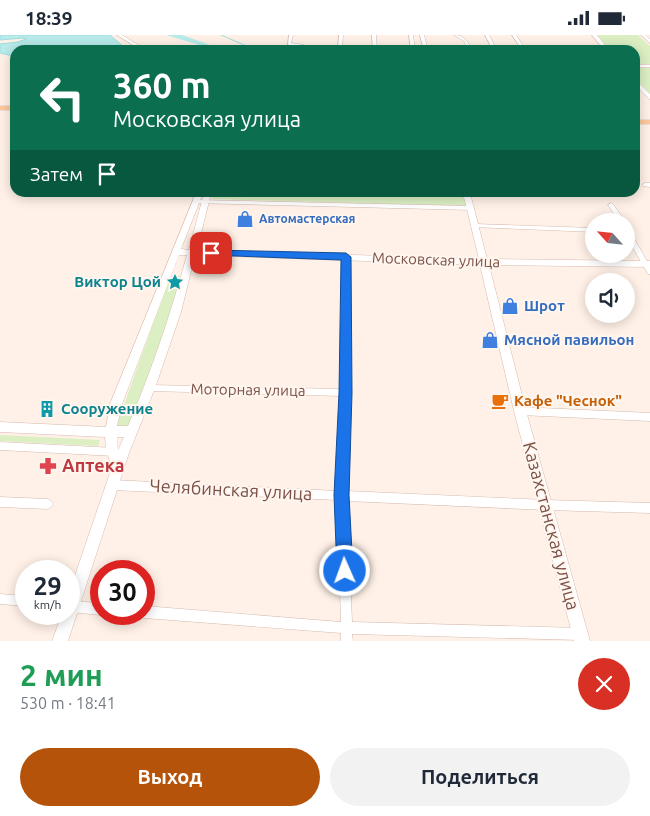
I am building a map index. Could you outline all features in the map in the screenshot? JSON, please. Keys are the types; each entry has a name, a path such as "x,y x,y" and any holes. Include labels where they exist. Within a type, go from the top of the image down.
{"street":[{"path":"119,35 136,45"},
{"path":"291,35 289,44 303,45"},
{"path":"456,35 465,40 468,45"},
{"path":"594,35 603,45"},
{"path":"643,35 650,42"},
{"path":"640,87 650,98"},
{"path":"202,197 472,208"},
{"path":"80,577 118,467 117,453 110,432 116,404 177,252 202,197"},
{"path":"117,453 132,431 150,388 176,312 192,252 202,197"},
{"name":"Казахстанская улица","path":"469,197 520,411 581,637"},
{"path":"611,205 616,213"},
{"path":"475,226 585,229"},
{"path":"635,244 649,267"},
{"name":"Московская улица","path":"177,252 649,267"},
{"path":"346,257 346,393 342,495 347,641"},
{"name":"Моторная улица","path":"150,388 346,393"},
{"path":"520,411 650,417"},
{"path":"0,427 110,432 132,431"},
{"path":"0,446 117,453"},
{"name":"Челябинская улица","path":"112,485 650,508"},
{"path":"0,502 48,504"},
{"path":"0,599 15,600"},
{"path":"155,613 347,628 581,637"},
{"path":"60,641 65,625"}],"green space":[{"path":"597,35 638,35 650,46 650,64 640,64 640,45 606,45"},
{"path":"640,68 650,68 650,95 640,84"},
{"path":"213,197 466,197 468,206 212,199"},
{"path":"170,276 183,276 131,427 116,427"},
{"path":"0,435 100,440 98,446 0,441"}],"water":[{"path":"0,35 110,35 122,45 10,45 10,55 0,53 0,44 26,39 0,40"}],"waterway":[{"path":"169,35 180,36 206,45"},
{"path":"221,35 244,45"}],"place":[{"name":"Автомастерская","path":"245,219"},
{"name":"Виктор Цой","path":"175,282"},
{"name":"Шрот","path":"510,306"},
{"name":"Мясной павильон","path":"490,340"},
{"name":"Кафе \"Чеснок\"","path":"500,401"},
{"name":"Сооружение","path":"47,409"},
{"name":"Аптека","path":"48,466"}],"route":[{"path":"211,253 346,257 346,393 342,495 345,571"}]}
